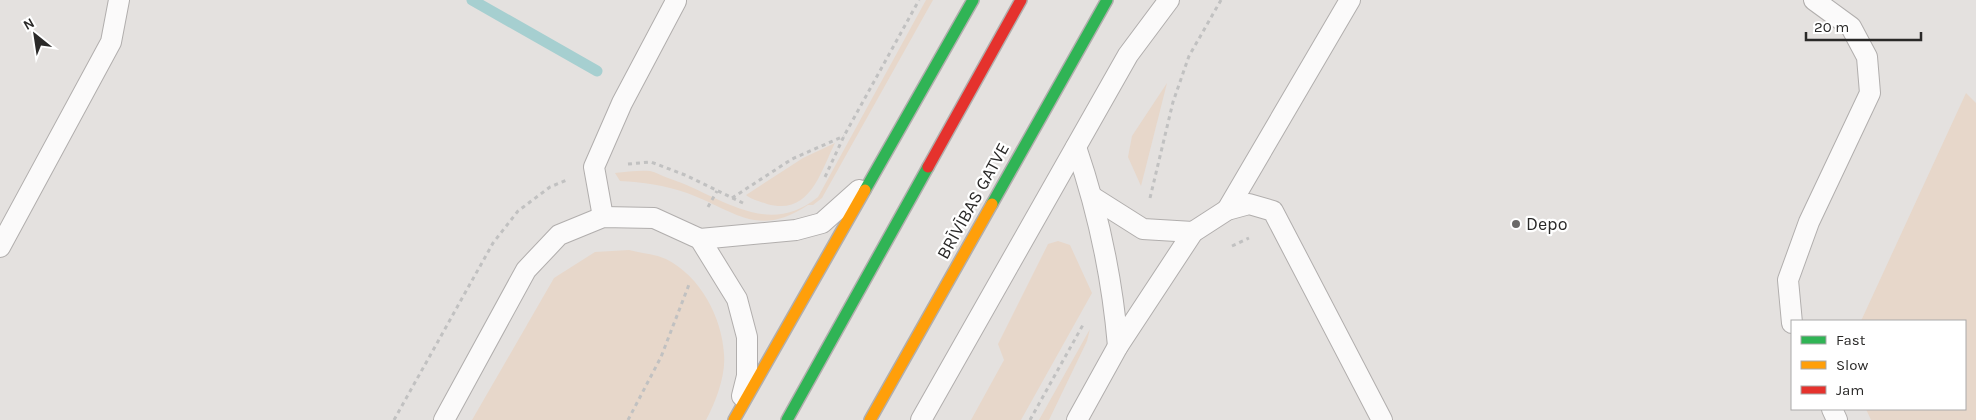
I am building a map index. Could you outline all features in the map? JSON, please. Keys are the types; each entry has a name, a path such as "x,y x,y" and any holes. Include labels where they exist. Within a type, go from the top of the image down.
{"main road":[{"path":"736,417 973,0"},
{"path":"788,420 1021,0"},
{"name":"BRĪVĪBAS GATVE","path":"870,420 1107,0"}],"lane":[{"path":"0,247 111,42 119,0"},
{"path":"921,420 1128,55 1169,0"},
{"path":"1227,210 1350,0"},
{"path":"1792,320 1788,280 1809,222 1870,93 1867,57 1850,27 1814,0"},
{"path":"604,217 594,167 622,103 676,1"},
{"path":"1076,147 1094,198 1113,294 1118,346"},
{"path":"444,420 526,270 559,235 604,217 654,218 697,238 796,230 822,223 871,178"},
{"path":"1094,198 1143,229 1193,232"},
{"path":"1077,420 1118,346 1193,232 1227,210 1249,204 1273,211 1382,420"},
{"path":"697,238 737,299 747,337 747,376 736,417"}],"path":[{"path":"1149,203 1173,102 1189,56 1221,0"},
{"path":"732,198 792,159 844,136"},
{"path":"628,420 661,357 691,278 697,238 717,191"},
{"path":"1226,249 1279,223"},
{"path":"1030,420 1090,312 1113,294"}],"shaded area":[{"path":"926,0 933,0 822,198 813,205 808,205 790,215 774,220 760,221 732,213 678,190 654,184 620,181 615,173 652,172 743,210 761,214 780,214 799,209 818,197"},
{"path":"1167,83 1141,186 1128,157 1132,136"},
{"path":"1966,93 1976,103 1976,420 1871,420 1866,410 1966,410 1966,320 1861,320"},
{"path":"835,143 812,189 794,204 782,206 767,204 746,195 803,158"},
{"path":"1058,241 1070,245 1092,293 1021,420 971,420 1004,360 998,344 1048,244"},
{"path":"629,250 662,257 678,266 699,287 714,312 722,340 724,362 720,388 706,420 472,420 554,278 595,252"},
{"path":"1090,329 1087,341 1049,420 1039,420"}],"waterway":[{"path":"472,0 597,71"}],"traffic: fast":[{"path":"865,190 973,0"},
{"path":"992,204 1107,0"},
{"path":"787,420 928,167"}],"traffic: slow":[{"path":"734,420 865,190"},
{"path":"870,420 992,204"}],"traffic: jam":[{"path":"928,167 1021,0"}],"place":[{"name":"Depo","path":"1516,224"}]}
